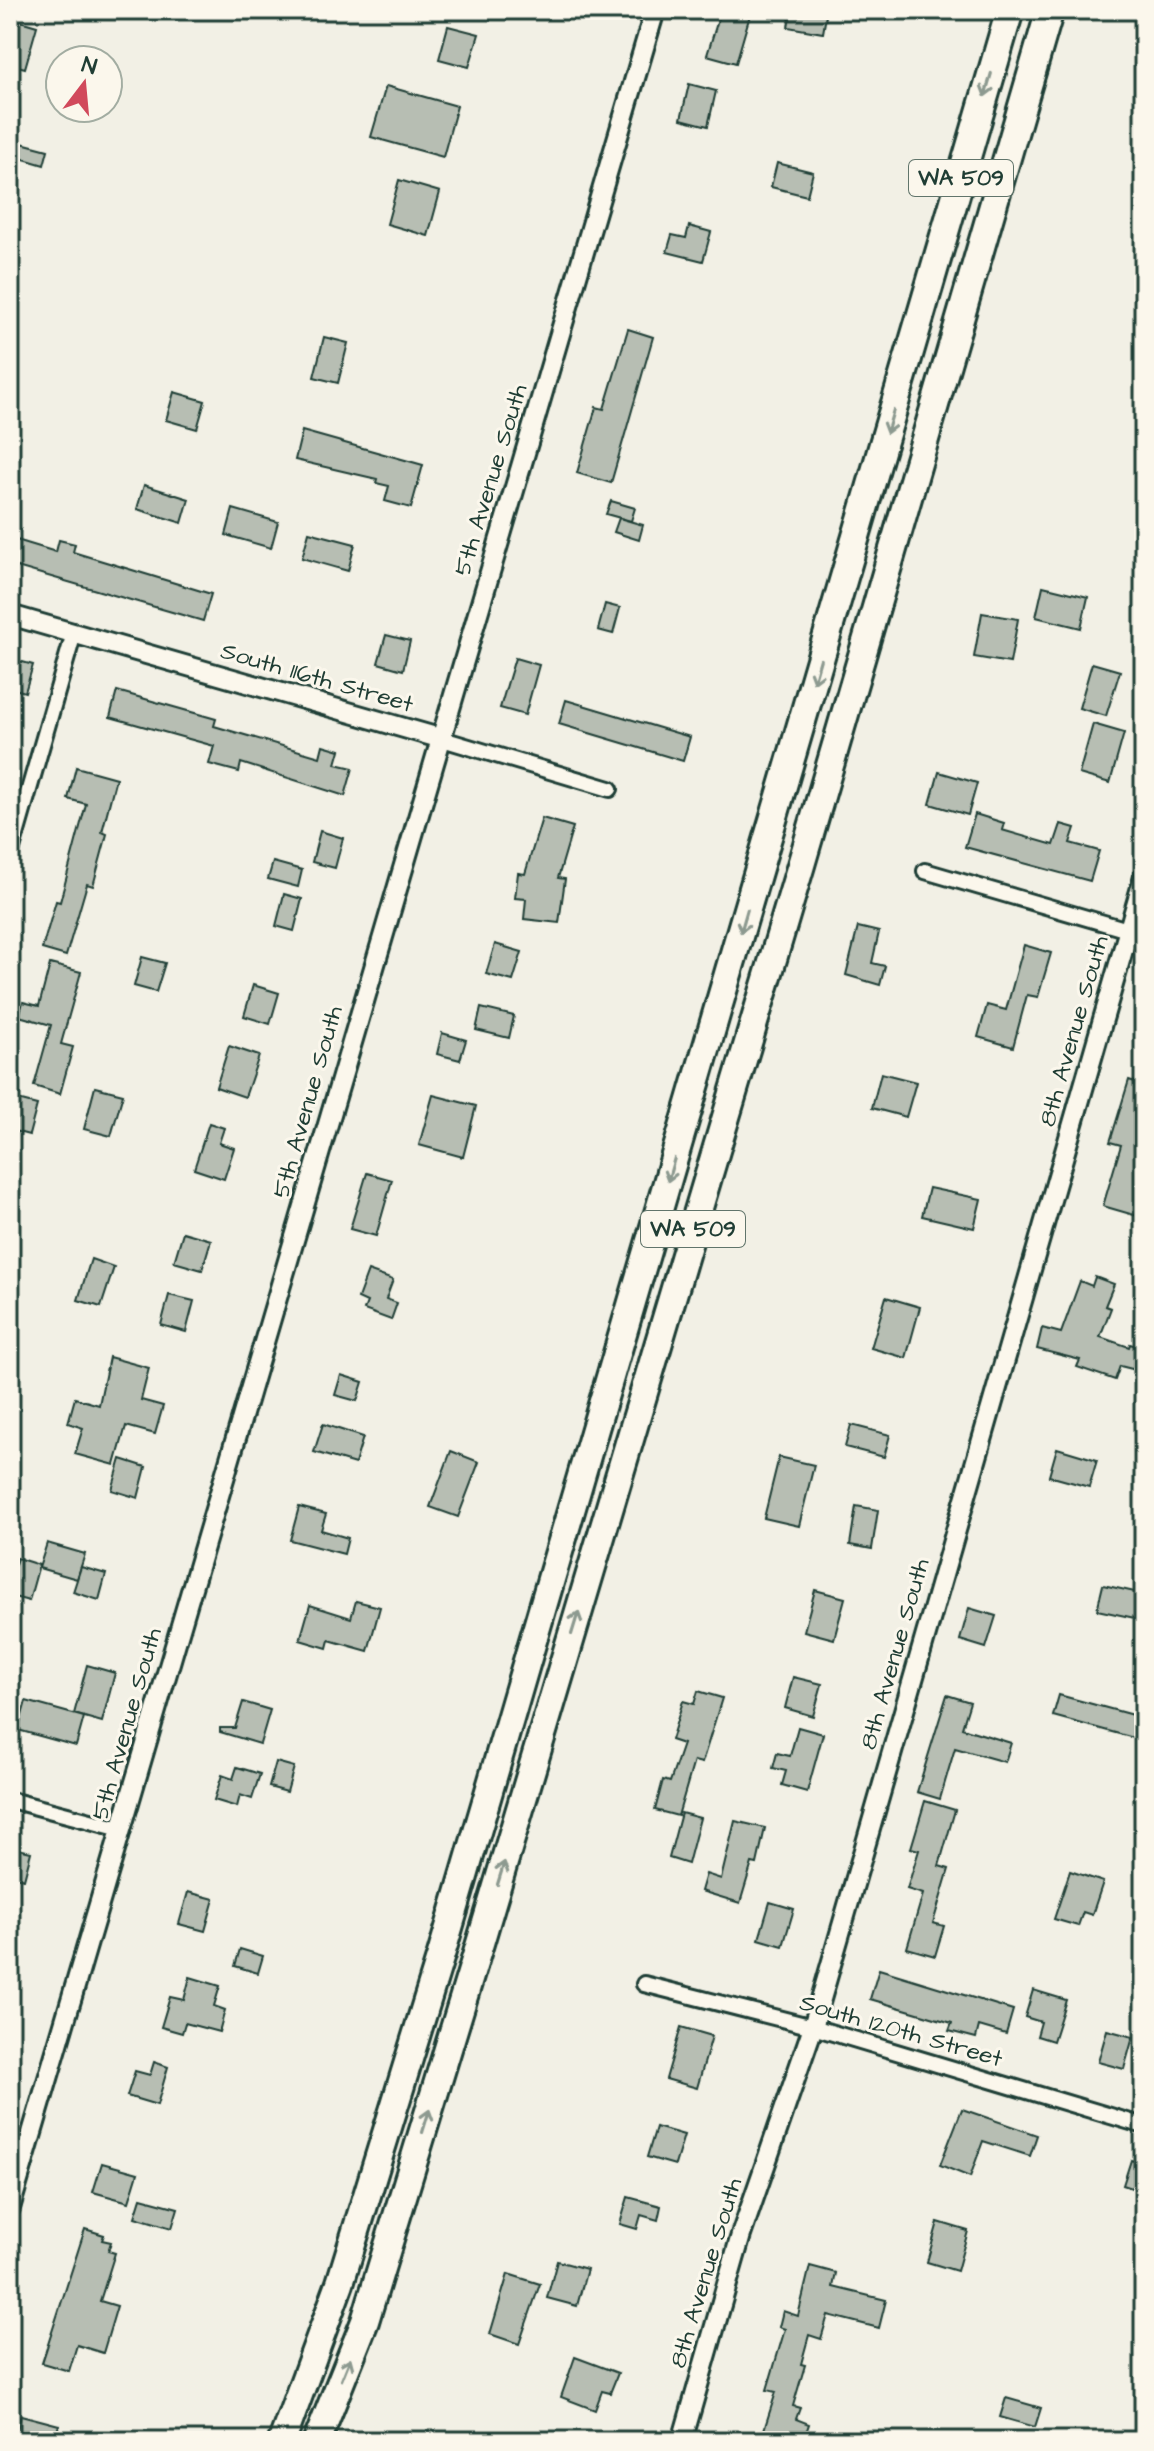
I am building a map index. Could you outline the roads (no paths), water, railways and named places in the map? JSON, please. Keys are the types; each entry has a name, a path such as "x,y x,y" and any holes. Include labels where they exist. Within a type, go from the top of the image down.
{"highway":[{"name":"WA 509","path":"282,2441 340,2283 441,1955 1010,10"},
{"name":"WA 509","path":"317,2441 365,2321 475,1960 797,880 1050,10"}],"street":[{"name":"5th Avenue South","path":"10,2208 655,10"},
{"name":"South 116th Street","path":"10,615 610,789"},
{"path":"10,856 74,633"},
{"path":"925,871 1136,933"},
{"name":"8th Avenue South","path":"682,2441 741,2235 813,2027 1136,933 1144,877"},
{"path":"10,1800 121,1829"},
{"name":"South 120th Street","path":"644,1984 813,2027 1144,2126"}]}
